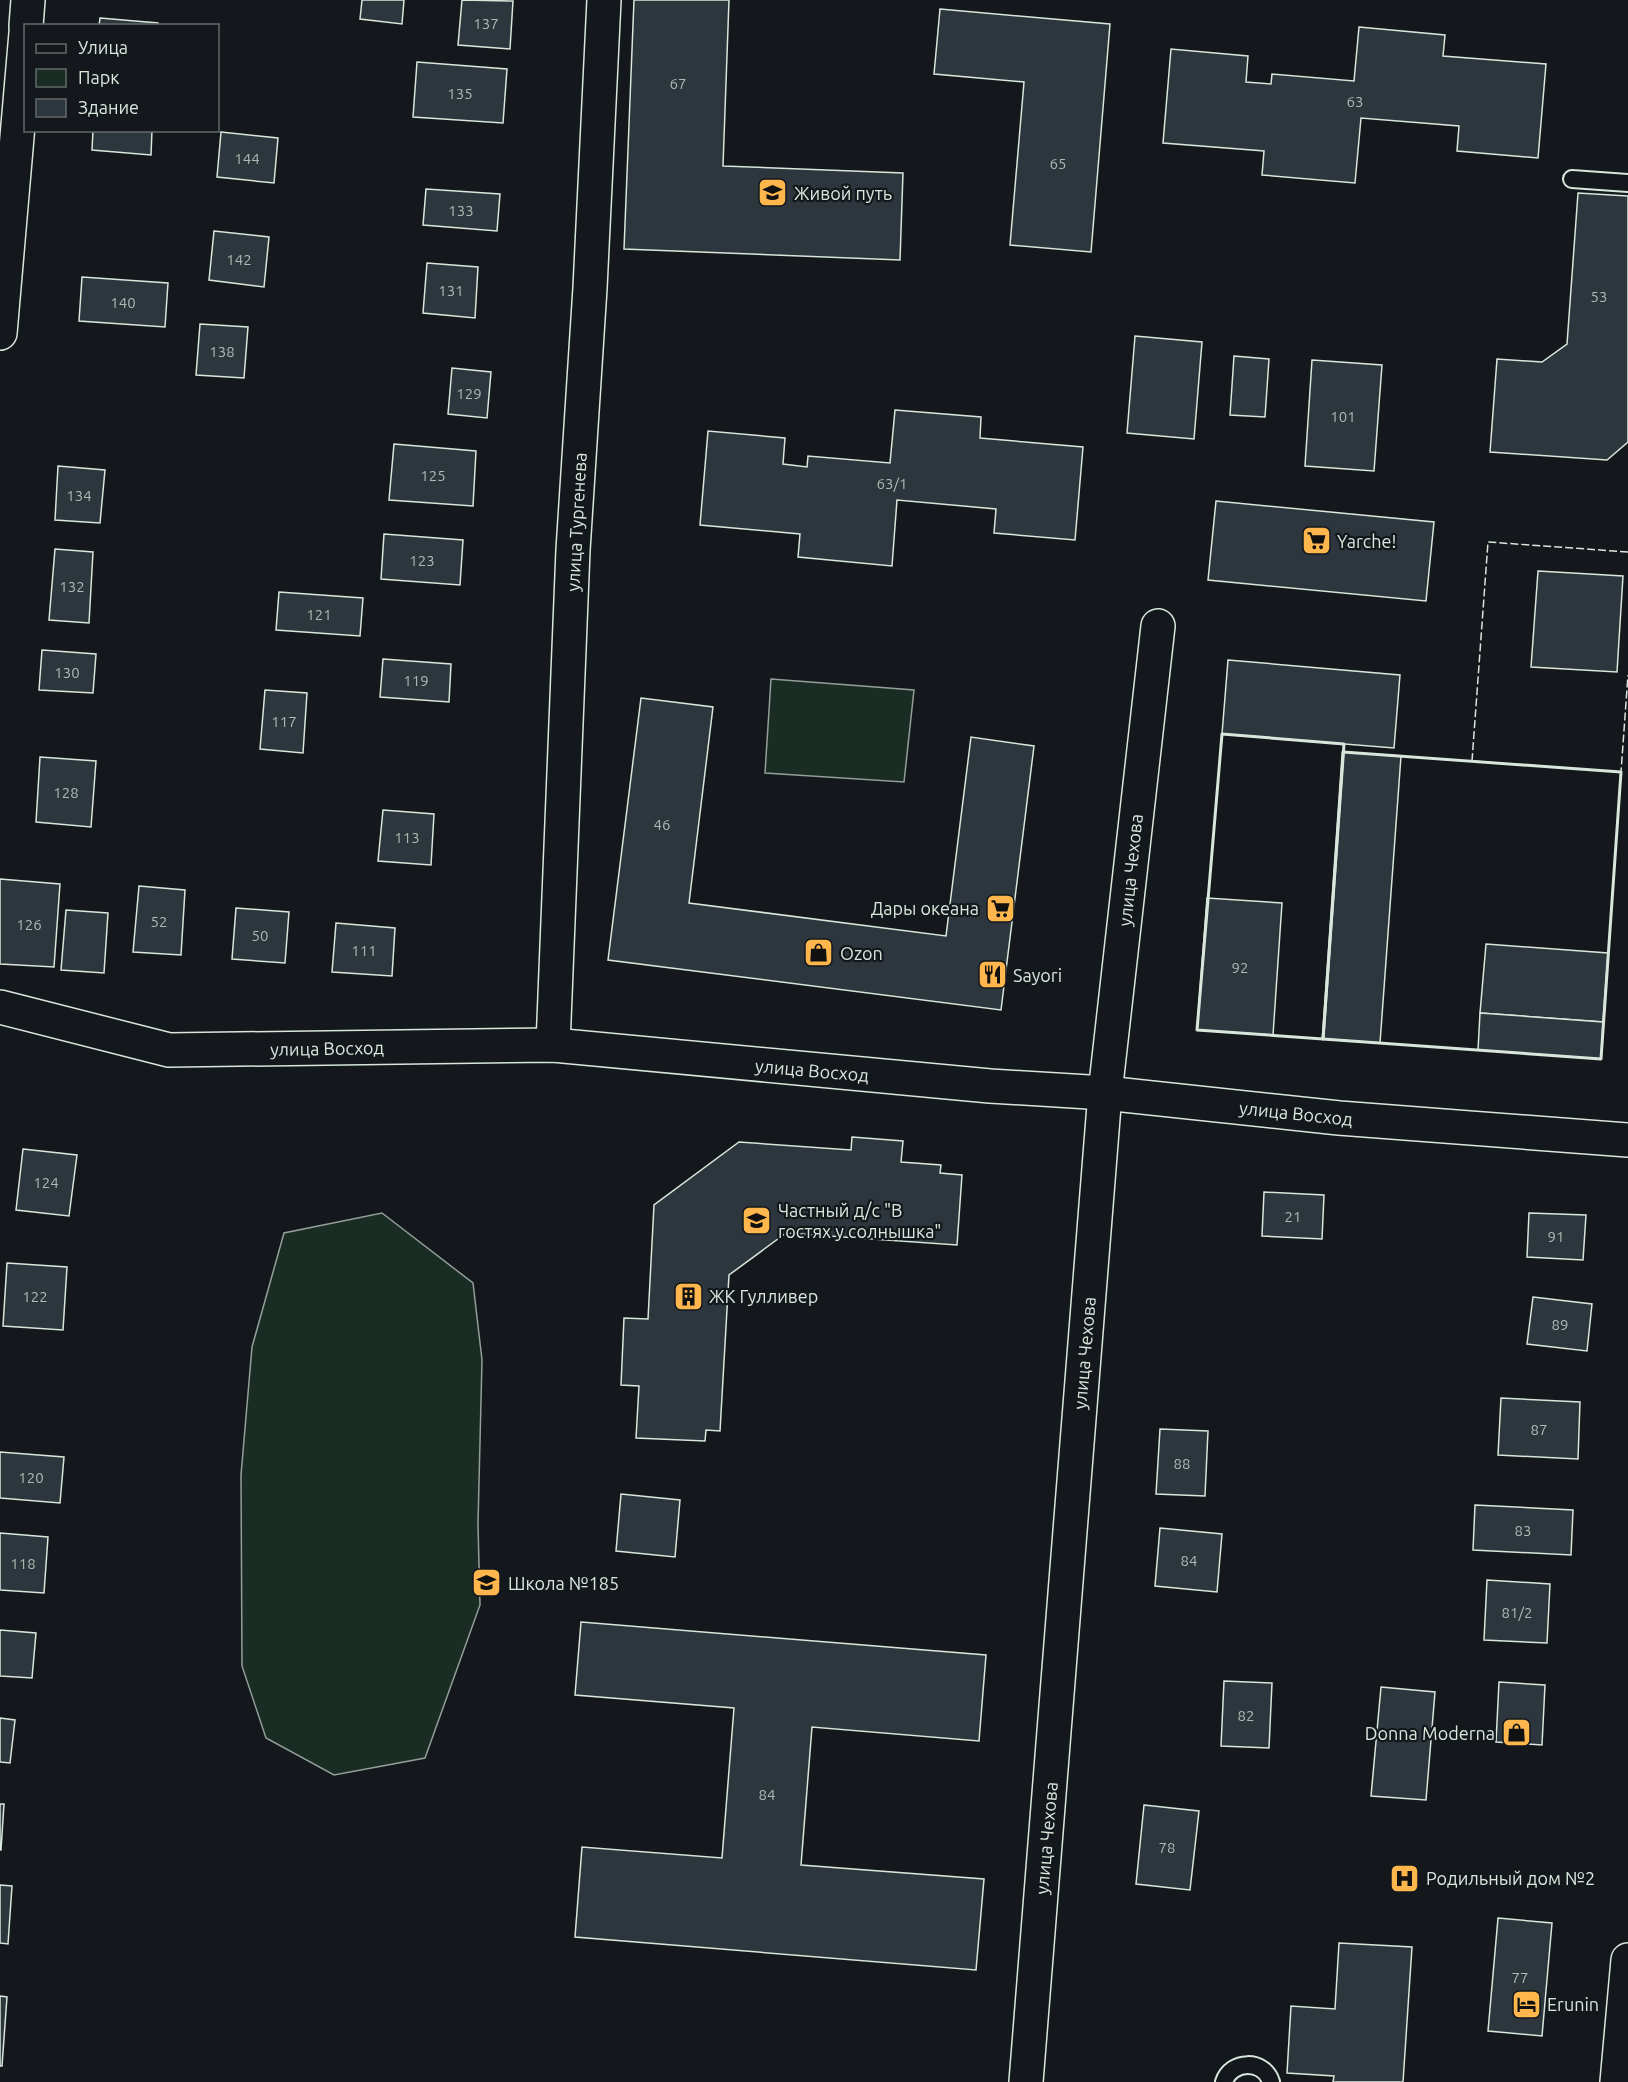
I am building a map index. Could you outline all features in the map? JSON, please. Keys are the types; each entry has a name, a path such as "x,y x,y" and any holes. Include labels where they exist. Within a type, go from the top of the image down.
{"street":[{"path":"26,24 28,0"},
{"name":"улица Тургенева","path":"553,1045 573,550 590,288 604,0"},
{"path":"0,333 24,56"},
{"name":"улица Чехова","path":"1026,2082 1105,1093 1158,626"},
{"name":"улица Восход","path":"0,1007 169,1050 553,1045 990,1086 1105,1093 1339,1118 1628,1140"},
{"path":"1617,2082 1628,1960"}],"lane":[{"path":"1572,179 1628,183"},
{"path":"1224,2082 1226,2074 1239,2065 1258,2066 1269,2075 1271,2082"}],"green space":[{"path":"771,679 914,690 904,782 765,773"},
{"path":"382,1213 473,1283 482,1360 478,1524 480,1605 425,1758 334,1775 266,1738 242,1666 241,1475 252,1347 284,1233"}],"building":[{"path":"362,0 404,0 402,24 360,19"},
{"path":"462,0 513,1 510,49 458,45"},
{"path":"634,0 729,0 723,166 903,173 900,260 624,249"},
{"path":"940,9 1110,24 1091,252 1010,245 1024,82 934,74"},
{"path":"100,18 158,23 158,24 99,24"},
{"path":"1359,27 1445,35 1443,56 1546,64 1538,158 1457,151 1459,126 1361,118 1355,183 1262,175 1264,151 1163,143 1171,49 1248,56 1246,82 1271,84 1272,74 1354,81"},
{"path":"417,62 507,69 503,123 413,117"},
{"path":"93,132 152,132 151,155 92,150"},
{"path":"221,132 278,138 274,183 217,177"},
{"path":"426,189 500,194 497,231 423,225"},
{"path":"1578,193 1628,196 1628,442 1607,460 1490,452 1497,359 1542,362 1567,344"},
{"path":"214,231 269,237 264,287 209,280"},
{"path":"427,263 478,267 475,318 423,313"},
{"path":"82,277 168,283 165,327 79,321"},
{"path":"200,324 248,327 244,378 196,375"},
{"path":"1135,336 1202,342 1194,439 1127,433"},
{"path":"1234,356 1269,359 1265,417 1230,415"},
{"path":"1312,360 1382,365 1374,471 1305,466"},
{"path":"452,368 491,372 487,418 448,414"},
{"path":"895,410 981,417 980,438 1083,447 1075,540 994,533 996,509 897,500 892,566 798,557 800,534 700,525 708,431 785,438 783,464 807,467 808,456 890,463"},
{"path":"394,444 476,451 473,506 389,500"},
{"path":"58,466 105,470 100,523 55,520"},
{"path":"1216,501 1434,522 1426,601 1208,580"},
{"path":"384,534 463,540 460,585 381,579"},
{"path":"55,549 93,552 89,623 49,620"},
{"path":"1538,571 1623,576 1617,672 1531,667"},
{"path":"279,592 363,598 360,636 276,630"},
{"path":"42,650 96,654 93,693 39,690"},
{"path":"383,659 451,664 449,702 380,697"},
{"path":"1228,660 1400,675 1394,748 1222,734"},
{"path":"265,690 307,693 303,753 260,749"},
{"path":"641,698 713,707 689,903 946,936 971,737 1034,746 1001,1010 608,960"},
{"path":"1343,752 1401,756 1380,1043 1323,1039"},
{"path":"40,757 96,761 91,827 36,822"},
{"path":"383,810 434,814 431,865 378,861"},
{"path":"0,879 60,884 54,967 0,964"},
{"path":"139,886 185,890 181,955 133,952"},
{"path":"1207,898 1282,903 1273,1035 1197,1030"},
{"path":"236,908 289,912 285,963 232,959"},
{"path":"66,910 108,913 104,973 61,970"},
{"path":"336,923 395,928 392,976 332,972"},
{"path":"1486,944 1608,953 1603,1022 1480,1013"},
{"path":"1480,1013 1603,1022 1601,1059 1478,1050"},
{"name":"ЖК Гулливер","path":"852,1137 903,1141 901,1162 941,1165 940,1173 962,1175 957,1245 786,1233 729,1275 720,1431 706,1430 705,1441 636,1438 639,1386 621,1385 624,1318 648,1319 654,1205 739,1142 851,1150"},
{"path":"23,1149 77,1155 69,1216 16,1210"},
{"path":"1264,1192 1324,1195 1322,1239 1262,1236"},
{"path":"1529,1213 1586,1215 1583,1260 1527,1257"},
{"path":"7,1263 67,1267 63,1330 3,1326"},
{"path":"1533,1297 1592,1304 1587,1351 1527,1344"},
{"path":"1501,1398 1580,1402 1578,1459 1498,1455"},
{"path":"1160,1429 1208,1431 1205,1496 1156,1494"},
{"path":"0,1452 64,1457 60,1503 0,1498"},
{"path":"621,1494 680,1500 675,1557 616,1551"},
{"path":"1475,1505 1573,1510 1571,1555 1473,1550"},
{"path":"1160,1528 1222,1534 1217,1592 1155,1586"},
{"path":"0,1533 48,1537 44,1593 0,1590"},
{"path":"1487,1580 1550,1584 1547,1643 1484,1640"},
{"path":"581,1622 986,1655 979,1741 812,1727 801,1865 984,1879 976,1970 575,1937 582,1847 722,1858 734,1708 575,1695"},
{"path":"0,1630 36,1633 32,1678 0,1676"},
{"path":"1224,1681 1272,1683 1269,1748 1221,1746"},
{"path":"1499,1682 1545,1685 1542,1745 1496,1742"},
{"path":"1381,1687 1435,1692 1426,1800 1371,1796"},
{"path":"0,1718 15,1720 10,1763 0,1762"},
{"path":"0,1804 4,1804 1,1850 0,1850"},
{"path":"1144,1805 1199,1811 1190,1890 1136,1884"},
{"path":"0,1885 12,1886 8,1944 0,1943"},
{"path":"1498,1918 1552,1923 1542,2036 1488,2031"},
{"path":"1339,1943 1412,1947 1403,2082 1333,2082 1334,2076 1287,2073 1291,2006 1335,2009"},
{"path":"0,1996 7,1997 2,2066 0,2066"}],"fence":[{"path":"1628,552 1488,542 1472,761 1621,772 1628,675"}],"wall":[{"path":"1222,734 1344,744 1323,1039 1197,1030 1222,734"},
{"path":"1343,752 1621,772 1601,1059 1323,1039 1343,752"}],"place":[{"name":"Живой путь","path":"773,193"},
{"name":"Yarche!","path":"1316,541"},
{"name":"Дары океана","path":"1000,908"},
{"name":"Ozon","path":"819,953"},
{"name":"Sayori","path":"992,975"},
{"name":"Частный д/c \"В гостях у солнышка\"","path":"757,1220"},
{"name":"ЖК Гулливер","path":"688,1296"},
{"name":"Школа №185","path":"487,1583"},
{"name":"Donna Moderna","path":"1516,1733"},
{"name":"Родильный дом №2","path":"1405,1878"},
{"name":"Erunin","path":"1526,2004"}]}
